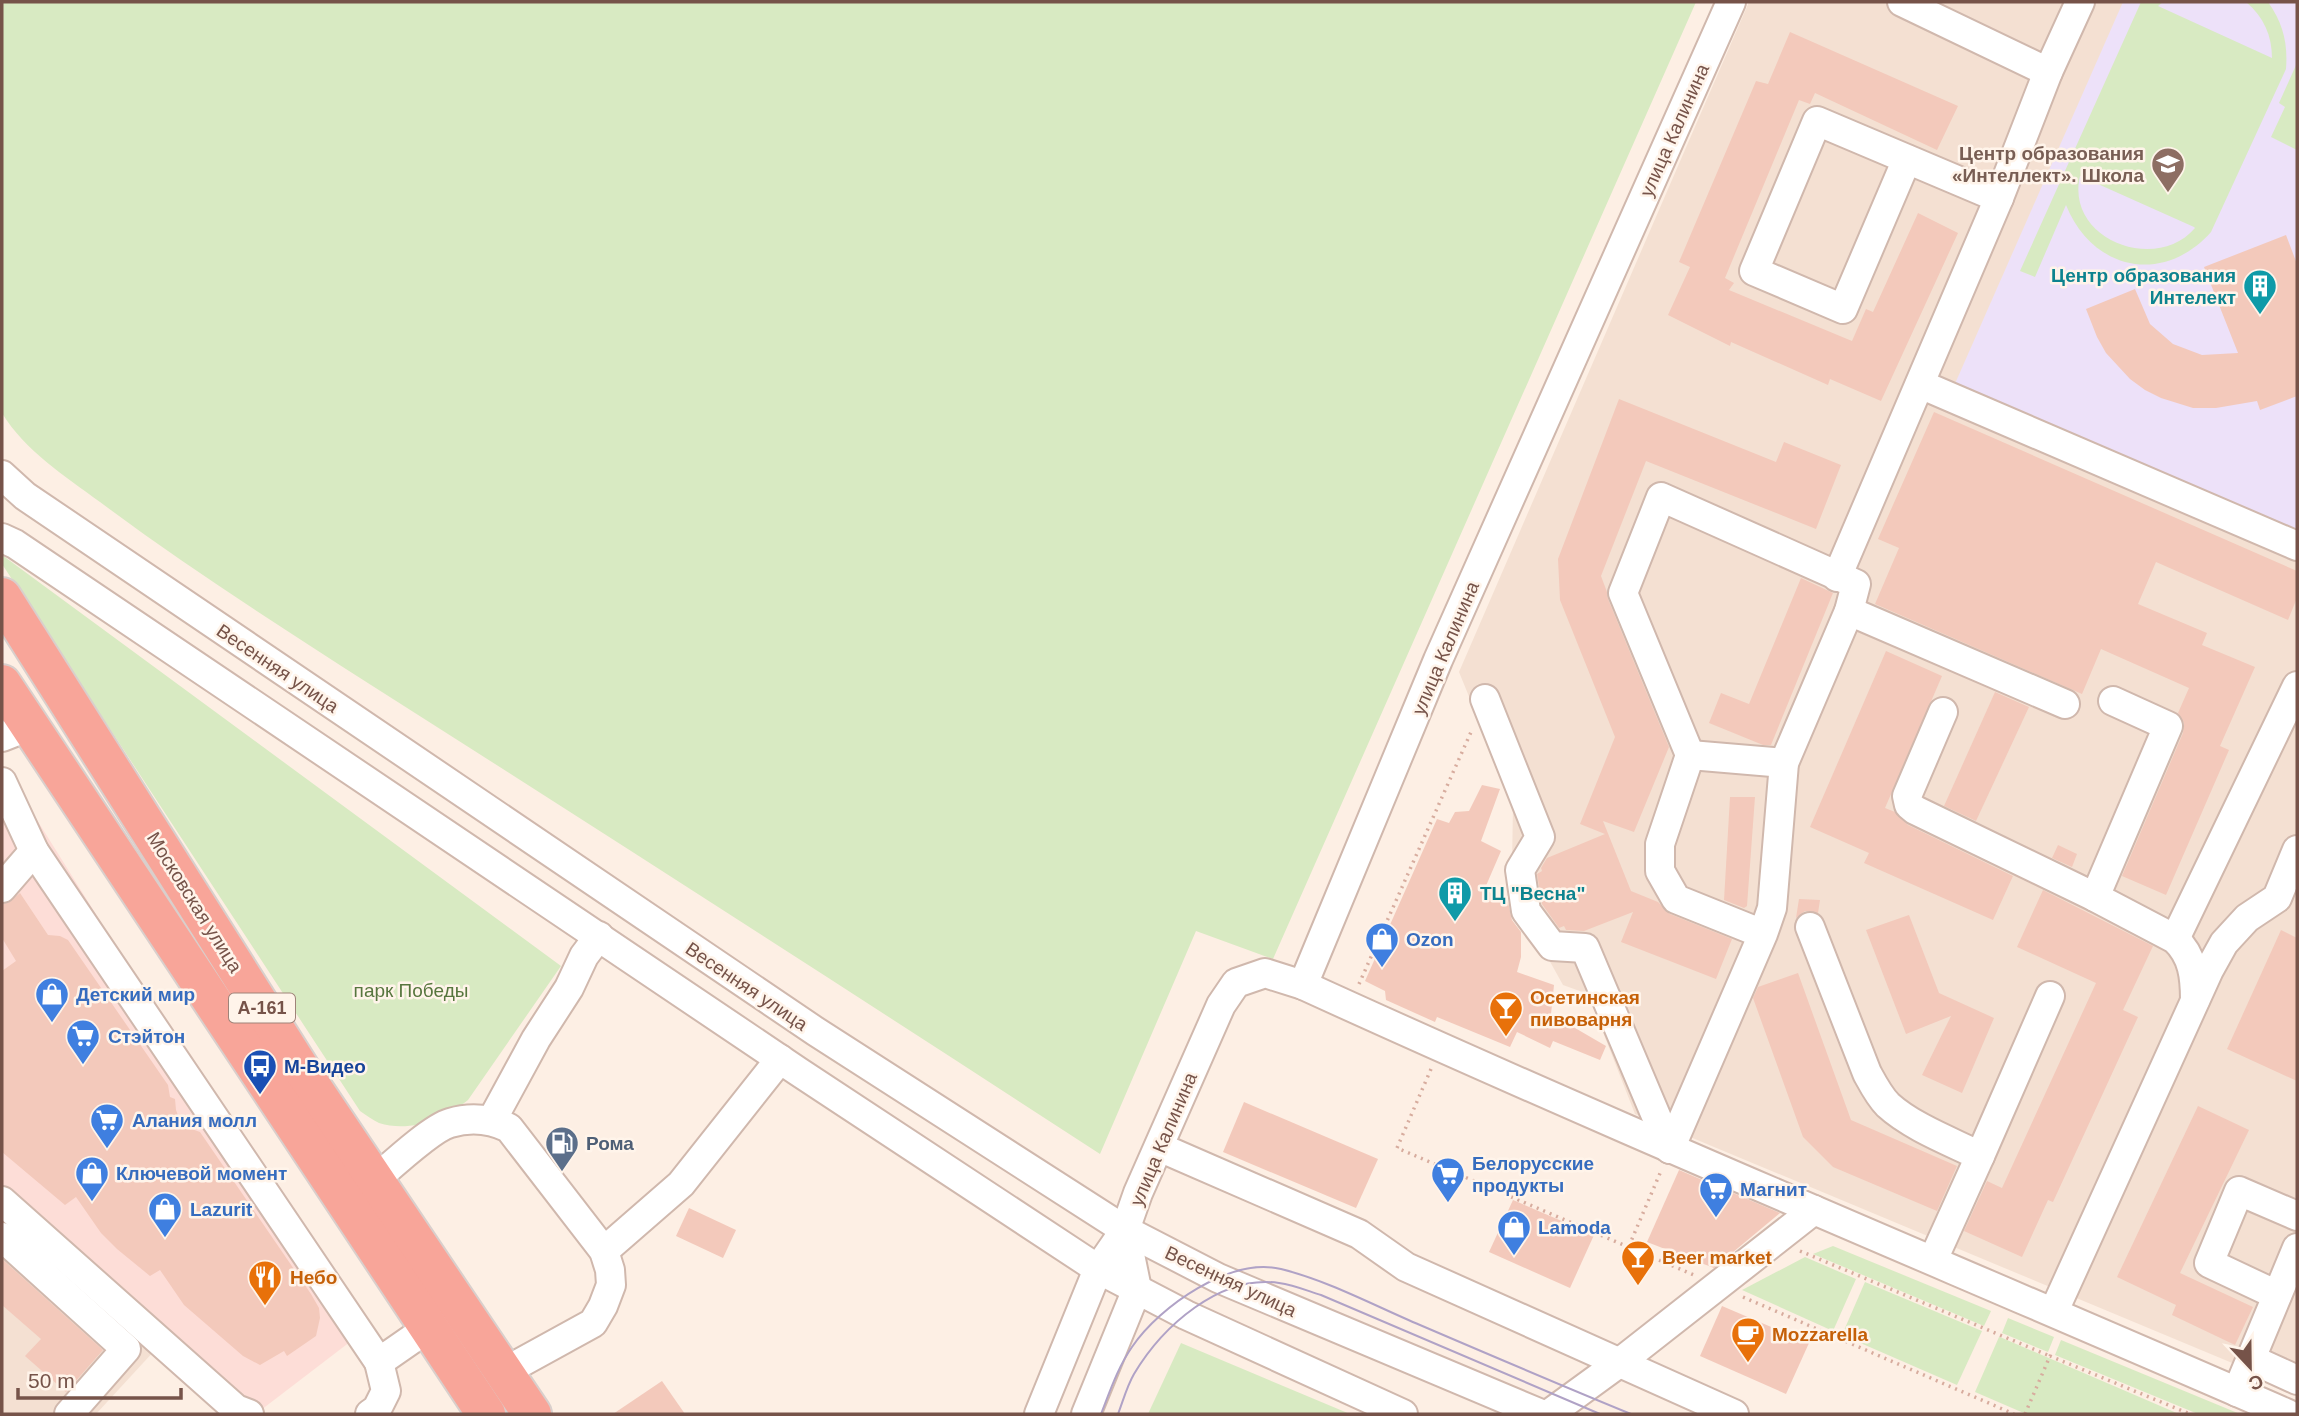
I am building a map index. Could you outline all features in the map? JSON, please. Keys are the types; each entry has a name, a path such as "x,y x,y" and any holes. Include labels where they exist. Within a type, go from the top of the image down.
{"highway":[{"name":"Московская улица","path":"2,597 306,1078 532,1414"},
{"name":"Московская улица","path":"2,684 16,732 486,1414"}],"street":[{"name":"улица Калинина","path":"1039,1414 1098,1269 1125,1230 1221,1005 1236,983 1265,973 1303,985 1438,660 1731,2"},
{"path":"1902,2 2048,72"},
{"path":"1837,577 1999,198 2048,72 2080,2"},
{"path":"1907,159 1843,309 1754,271 1817,121 1907,159 1999,198"},
{"path":"1920,384 2297,546"},
{"name":"Весенняя улица","path":"2,475 24,496 619,901 815,1031 1125,1230 1218,1278 1541,1414"},
{"path":"1670,1149 1762,934 1772,908 1784,762 1849,611 1856,584 1661,497 1623,593 1690,755 1660,844 1660,871 1676,900 1762,934"},
{"path":"2,538 15,544 780,1059 1098,1269 1186,1315 1403,1414"},
{"path":"1849,611 2065,704"},
{"path":"2175,939 2297,686"},
{"path":"1485,699 1540,837 1520,870 1526,911 1552,946 1585,948 1670,1149"},
{"path":"2095,897 2168,726 2112,701"},
{"path":"1943,712 1907,796 1909,805 1914,810 2095,897 2175,939 2192,963 2195,1001"},
{"path":"1690,755 1784,762"},
{"path":"2,782 34,851 379,1362 386,1391 377,1409 370,1414"},
{"path":"2,888 34,851"},
{"path":"2054,1311 2224,943 2247,918 2277,898 2294,868"},
{"path":"1810,927 1867,1073 1878,1093 1889,1106 1908,1119 1980,1157"},
{"path":"492,1120 536,1039 569,988 584,956 599,936"},
{"path":"1303,985 1670,1149 2054,1311 2288,1414"},
{"path":"1933,1260 2050,996"},
{"path":"604,1251 681,1184 780,1059"},
{"path":"376,1179 404,1154 449,1123 492,1120 509,1128 604,1251 611,1285 593,1323 522,1362 505,1375"},
{"path":"1159,1147 1359,1234 1406,1267 1734,1414"},
{"path":"2277,1295 2209,1263 2239,1191 2297,1216"},
{"path":"2,1201 236,1409 249,1414"},
{"path":"1549,1414 1619,1363 1814,1210"},
{"name":"улица Калинина","path":"1125,1230 1137,1289"},
{"path":"2,1237 126,1349 69,1414"},
{"path":"2237,1392 2297,1248"},
{"path":"1086,1414 1137,1289"},
{"path":"379,1362 428,1328"},
{"path":"2251,1359 2297,1380"}],"path":[{"path":"1354,996 1485,699"},
{"path":"1440,1048 1397,1148 2014,1414"},
{"path":"1629,1246 1670,1149"},
{"path":"1774,1240 2190,1414"},
{"path":"2025,1414 2050,1356"}],"shaded area":[{"path":"1749,2 2297,2 2297,1390 1635,1114 1588,994 1563,985 1528,922 1512,866 1513,804 1459,672"},
{"name":"Центр образования «Интеллект». Школа","path":"2123,2 2297,2 2297,536 1954,386"},
{"name":"Алания молл","path":"2,764 359,1335 261,1410 2,1188"},
{"path":"2,1214 155,1350 96,1414 2,1414"}],"green space":[{"path":"2,2 1696,2 1273,959 1196,931 1100,1154 234,596 73,482 46,462 22,439 2,413"},
{"path":"2141,2 2163,2 2158,6 2272,58 2266,27 2246,2 2268,2 2283,34 2286,69 2211,232 2192,249 2172,260 2151,264 2130,263 2111,256 2093,244 2078,227 2066,205 2035,277 2020,271","holes":["2080,176 2195,228 2178,242 2158,248 2138,248 2117,243 2100,232 2086,217 2079,198"]},
{"path":"2297,63 2297,150 2271,137 2285,107 2279,103"},
{"name":"парк Победы","path":"2,555 561,966 468,1100 448,1113 414,1125 391,1126 379,1123 360,1111 2,564"},
{"path":"1833,1246 1991,1311 1984,1326 1813,1254"},
{"path":"1805,1257 1856,1279 1833,1331 1742,1290"},
{"path":"1865,1282 1982,1331 1957,1385 1842,1335"},
{"path":"2008,1318 2054,1337 2048,1352 2002,1333"},
{"path":"1999,1337 2179,1414 2026,1414 1975,1392"},
{"path":"2061,1340 2240,1414 2198,1414 2055,1355"},
{"path":"1181,1343 1350,1414 1148,1414"}],"building":[{"path":"1790,32 1958,106 1937,150 1815,93 1810,104 1799,100 1725,278 1734,283 1729,290 1852,341 1866,309 1873,312 1918,213 1958,233 1881,401 1830,379 1828,385 1731,342 1730,346 1668,315 1690,267 1679,262 1756,81 1768,84"},
{"name":"Центр образования Интелект","path":"2286,235 2297,264 2297,396 2260,410 2257,401 2216,408 2193,408 2145,390 2130,379 2106,353 2086,309 2135,289 2150,324 2173,344 2202,355 2238,353 2204,267"},
{"path":"1619,399 1776,462 1784,442 1841,465 1816,529 1646,461 1601,576 1669,747 1634,832 1603,821 1631,891 1658,902 1670,914 1732,939 1716,979 1621,942 1633,912 1584,931 1566,930 1564,926 1559,928 1542,904 1537,874 1542,871 1547,858 1605,834 1580,824 1615,737 1560,600 1558,559"},
{"path":"1934,412 2297,571 2297,598 2288,620 2156,562 2138,604 2207,633 2202,645 2255,667 2220,746 2229,750 2166,895 2122,876 2183,733 2184,723 2178,713 2189,688 2101,649 2082,694 1875,604 1899,548 1878,539"},
{"path":"1801,578 1833,593 1771,745 1763,745 1709,723 1721,693 1749,704"},
{"path":"1886,651 1942,676 1885,808 1895,812 1908,825 2013,876 1993,920 1864,863 1869,853 1810,827"},
{"path":"1995,692 2029,707 1976,821 1944,806"},
{"name":"ТЦ \"Весна\"","path":"1482,785 1500,789 1481,841 1501,851 1482,895 1489,892 1508,902 1512,920 1521,932 1521,957 1517,972 1554,985 1551,1014 1606,1046 1600,1060 1553,1041 1550,1048 1517,1032 1510,1047 1437,1017 1435,1022 1386,1000 1385,991 1365,981 1437,819 1449,823 1455,812 1469,811"},
{"path":"1730,797 1755,797 1747,906 1744,908 1724,900"},
{"path":"2058,845 2077,854 2072,867 2052,858"},
{"path":"2043,890 2153,946 2123,1010 2138,1017 2053,1202 2048,1200 2022,1257 1964,1231 1987,1181 2002,1188 2096,983 2017,947"},
{"name":"Алания молл","path":"20,893 48,935 68,940 168,1085 170,1097 175,1099 180,1121 200,1132 311,1294 319,1308 316,1336 287,1356 284,1351 260,1365 243,1356 184,1305 160,1270 150,1276 117,1249 101,1233 76,1197 65,1205 2,1152 2,971 16,961 2,938 2,904 8,903"},
{"path":"1799,899 1820,900 1818,913 1805,911 1796,918"},
{"path":"1909,915 1939,993 1994,1018 1962,1093 1922,1075 1951,1016 1906,1034 1866,930"},
{"path":"2281,930 2297,938 2297,1081 2227,1049"},
{"path":"1798,973 1851,1120 1957,1166 1937,1211 1833,1167 1803,1137 1753,998 1758,987"},
{"path":"1244,1102 1378,1159 1356,1208 1223,1152"},
{"path":"2198,1106 2249,1130 2180,1273 2253,1307 2235,1345 2172,1315 2176,1305 2117,1277"},
{"name":"Магнит","path":"1679,1170 1780,1213 1714,1268 1647,1242"},
{"path":"1513,1200 1594,1235 1570,1288 1489,1252"},
{"path":"689,1208 736,1230 723,1258 676,1236"},
{"path":"2,1259 103,1350 66,1392 25,1356 41,1339 2,1305"},
{"path":"1722,1306 1809,1343 1786,1394 1700,1356"},
{"path":"662,1381 685,1414 613,1414"}],"tram line":[{"path":"1101,1414 1127,1355 1144,1331 1160,1316 1198,1288 1240,1270 1261,1267 1281,1269 1334,1287 1631,1414"},
{"path":"1118,1414 1134,1374 1160,1339 1177,1322 1215,1295 1257,1282 1285,1284 1321,1295 1600,1414"}],"place":[{"name":"Центр образования «Интеллект». Школа","path":"2168,194"},
{"name":"Центр образования Интелект","path":"2260,316"},
{"name":"ТЦ \"Весна\"","path":"1455,923"},
{"name":"Ozon","path":"1382,969"},
{"name":"Детский мир","path":"52,1024"},
{"name":"Осетинская пивоварня","path":"1506,1038"},
{"name":"Стэйтон","path":"83,1066"},
{"name":"М-Видео","path":"260,1096"},
{"name":"Алания молл","path":"107,1150"},
{"name":"Рома","path":"562,1173"},
{"name":"Ключевой момент","path":"92,1203"},
{"name":"Белорусские продукты","path":"1448,1204"},
{"name":"Магнит","path":"1716,1219"},
{"name":"Lazurit","path":"165,1239"},
{"name":"Lamoda","path":"1514,1257"},
{"name":"Beer market","path":"1638,1287"},
{"name":"Небо","path":"265,1307"},
{"name":"Mozzarella","path":"1748,1364"}]}
